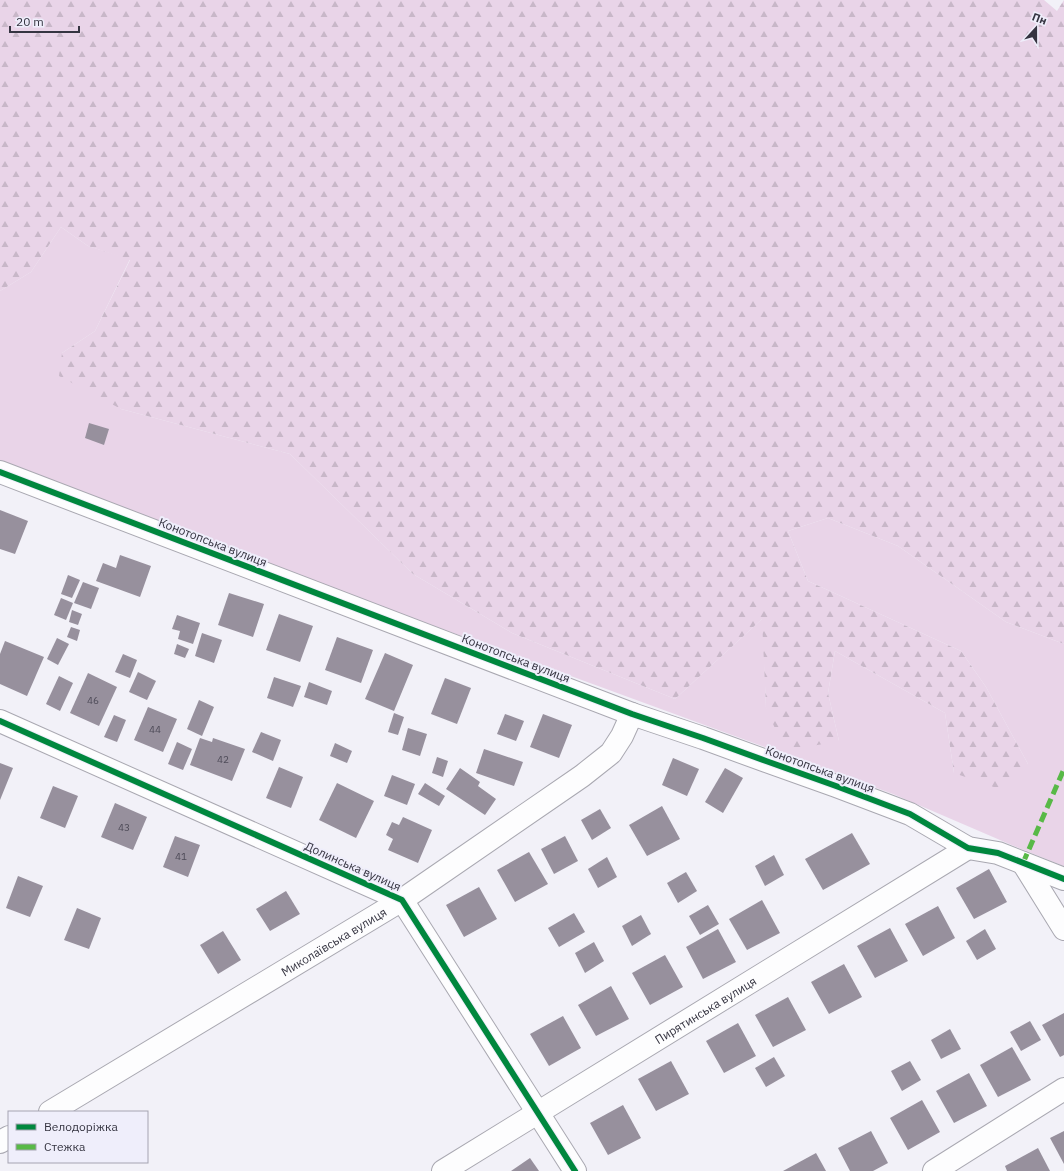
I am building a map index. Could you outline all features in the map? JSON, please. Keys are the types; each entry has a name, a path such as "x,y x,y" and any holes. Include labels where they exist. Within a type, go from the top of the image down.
{"street":[{"name":"Конотопська вулиця","path":"0,472 632,714 703,738 910,814 968,848 998,854 1064,879"},
{"name":"Миколаївська вулиця","path":"52,1111 402,900 582,776 611,753 622,736 632,714"},
{"name":"Долинська вулиця","path":"0,721 402,900 539,1112 575,1171"},
{"name":"Пирятинська вулиця","path":"443,1171 968,848"},
{"path":"1023,863 1064,929"},
{"path":"934,1171 1064,1089"}],"green space":[{"path":"0,0 1044,0 1057,11 1064,0 1064,644 1006,622 898,546 828,518 788,531 808,581 961,651 986,687 1028,764 1005,791 954,773 945,713 835,651 828,693 839,741 785,751 766,708 762,619 675,699 512,633 413,574 290,454 121,409 59,376 62,353 95,331 130,260 88,246 61,227 31,272 0,291"},
{"path":"61,227 88,246 130,259 95,331 62,353 121,409 290,454 413,574 512,633 675,699 763,618 766,708 839,741 828,693 835,651 945,713 954,773 1028,764 986,687 961,651 808,581 788,531 828,518 898,546 1006,622 1064,644 1064,866 893,794 276,568 0,462 0,291 31,272"}],"building":[{"path":"89,423 109,429 104,445 85,438"},
{"path":"0,510 28,521 15,554 0,549"},
{"path":"120,555 151,566 140,597 96,581 103,563 116,568"},
{"path":"68,575 80,580 72,598 61,594"},
{"path":"83,582 99,588 91,609 74,603"},
{"path":"229,593 264,604 253,637 218,625"},
{"path":"61,598 73,603 66,620 54,615"},
{"path":"72,610 82,614 78,625 69,622"},
{"path":"279,614 313,626 300,662 266,650"},
{"path":"177,615 200,623 193,644 178,639 180,631 172,629"},
{"path":"71,627 80,630 77,641 67,637"},
{"path":"202,633 222,640 214,663 195,656"},
{"path":"337,637 373,650 361,683 325,670"},
{"path":"57,638 69,644 58,665 47,659"},
{"path":"5,641 44,657 27,696 0,684 0,654"},
{"path":"177,644 189,649 185,658 174,654"},
{"path":"385,653 413,665 394,711 365,699"},
{"path":"123,654 137,660 130,678 115,672"},
{"path":"138,672 156,681 147,700 129,692"},
{"path":"88,673 117,687 99,726 70,713"},
{"path":"59,676 73,683 60,711 46,704"},
{"path":"274,677 301,686 293,707 267,698"},
{"path":"445,678 471,688 457,724 431,714"},
{"path":"309,682 332,691 327,705 304,697"},
{"path":"199,700 214,707 202,736 187,729"},
{"path":"148,707 177,719 163,752 134,740"},
{"path":"394,713 404,717 398,735 388,732"},
{"path":"505,714 524,721 516,741 497,734"},
{"path":"543,714 572,725 559,758 530,747"},
{"path":"114,715 126,720 117,742 104,737"},
{"path":"408,728 427,734 420,756 402,750"},
{"path":"261,732 281,740 273,761 252,752"},
{"path":"200,738 212,742 213,738 245,749 232,781 190,765"},
{"path":"177,742 192,749 183,770 168,764"},
{"path":"335,743 352,751 347,763 330,756"},
{"path":"484,749 523,762 514,786 476,773"},
{"path":"437,757 448,761 443,777 432,773"},
{"path":"673,758 699,769 687,796 662,785"},
{"path":"0,763 13,768 0,800"},
{"path":"279,767 303,777 291,808 266,798"},
{"path":"460,768 480,782 478,786 496,799 485,815 446,789"},
{"path":"725,768 743,778 723,813 705,802"},
{"path":"392,775 415,784 407,805 384,796"},
{"path":"337,783 374,801 356,838 319,820"},
{"path":"425,783 445,796 439,806 418,794"},
{"path":"53,786 78,796 65,828 40,818"},
{"path":"115,803 147,817 133,850 101,837"},
{"path":"662,806 680,839 647,856 629,825"},
{"path":"600,809 611,828 592,840 581,820"},
{"path":"403,817 432,830 418,863 388,850 393,839 386,835 392,822 399,825"},
{"path":"852,833 870,864 823,890 805,859"},
{"path":"175,836 200,845 188,877 163,867"},
{"path":"565,836 578,861 554,874 541,849"},
{"path":"529,852 548,884 515,902 497,870"},
{"path":"774,855 784,875 765,886 755,866"},
{"path":"607,857 617,877 598,888 588,869"},
{"path":"989,869 1007,902 974,919 956,888"},
{"path":"686,872 697,891 678,903 667,883"},
{"path":"18,876 43,886 30,917 6,908"},
{"path":"479,887 497,919 464,937 446,905"},
{"path":"286,891 300,914 270,931 256,909"},
{"path":"762,900 780,933 747,950 729,919"},
{"path":"708,905 719,924 700,935 689,916"},
{"path":"938,906 955,938 923,956 905,924"},
{"path":"77,908 101,918 89,949 64,940"},
{"path":"574,913 585,932 559,947 548,928"},
{"path":"641,915 651,934 632,946 622,926"},
{"path":"890,928 908,961 875,978 857,946"},
{"path":"718,929 736,962 703,979 686,947"},
{"path":"985,929 996,949 977,960 966,941"},
{"path":"223,931 241,960 218,974 200,945"},
{"path":"594,942 604,961 585,973 575,953"},
{"path":"665,955 683,987 650,1005 632,973"},
{"path":"844,964 862,997 829,1014 811,982"},
{"path":"611,986 629,1019 596,1036 578,1005"},
{"path":"788,997 806,1030 773,1047 755,1015"},
{"path":"1064,1013 1064,1055 1060,1057 1042,1025"},
{"path":"563,1016 581,1048 549,1066 530,1034"},
{"path":"1030,1021 1041,1040 1021,1051 1010,1032"},
{"path":"738,1023 756,1056 724,1073 706,1041"},
{"path":"950,1029 961,1049 941,1059 931,1040"},
{"path":"1012,1047 1031,1080 998,1097 980,1065"},
{"path":"774,1057 785,1076 766,1087 755,1068"},
{"path":"671,1061 689,1094 656,1111 638,1079"},
{"path":"910,1061 921,1080 902,1091 891,1071"},
{"path":"969,1073 987,1106 954,1123 936,1091"},
{"path":"922,1100 940,1132 908,1150 890,1118"},
{"path":"623,1105 641,1138 608,1155 590,1123"},
{"path":"871,1131 888,1163 873,1171 850,1171 838,1148"},
{"path":"1064,1131 1064,1164 1050,1138"},
{"path":"1038,1148 1050,1171 1007,1171 1005,1166"},
{"path":"816,1153 826,1171 783,1171"},
{"path":"530,1158 539,1171 511,1171"}],"marked path":[{"path":"1023,863 1064,769"}],"cycle path":[{"path":"0,472 632,714 703,738 910,814 968,848 998,853 1064,879"},
{"path":"0,721 402,900 575,1171"}]}
